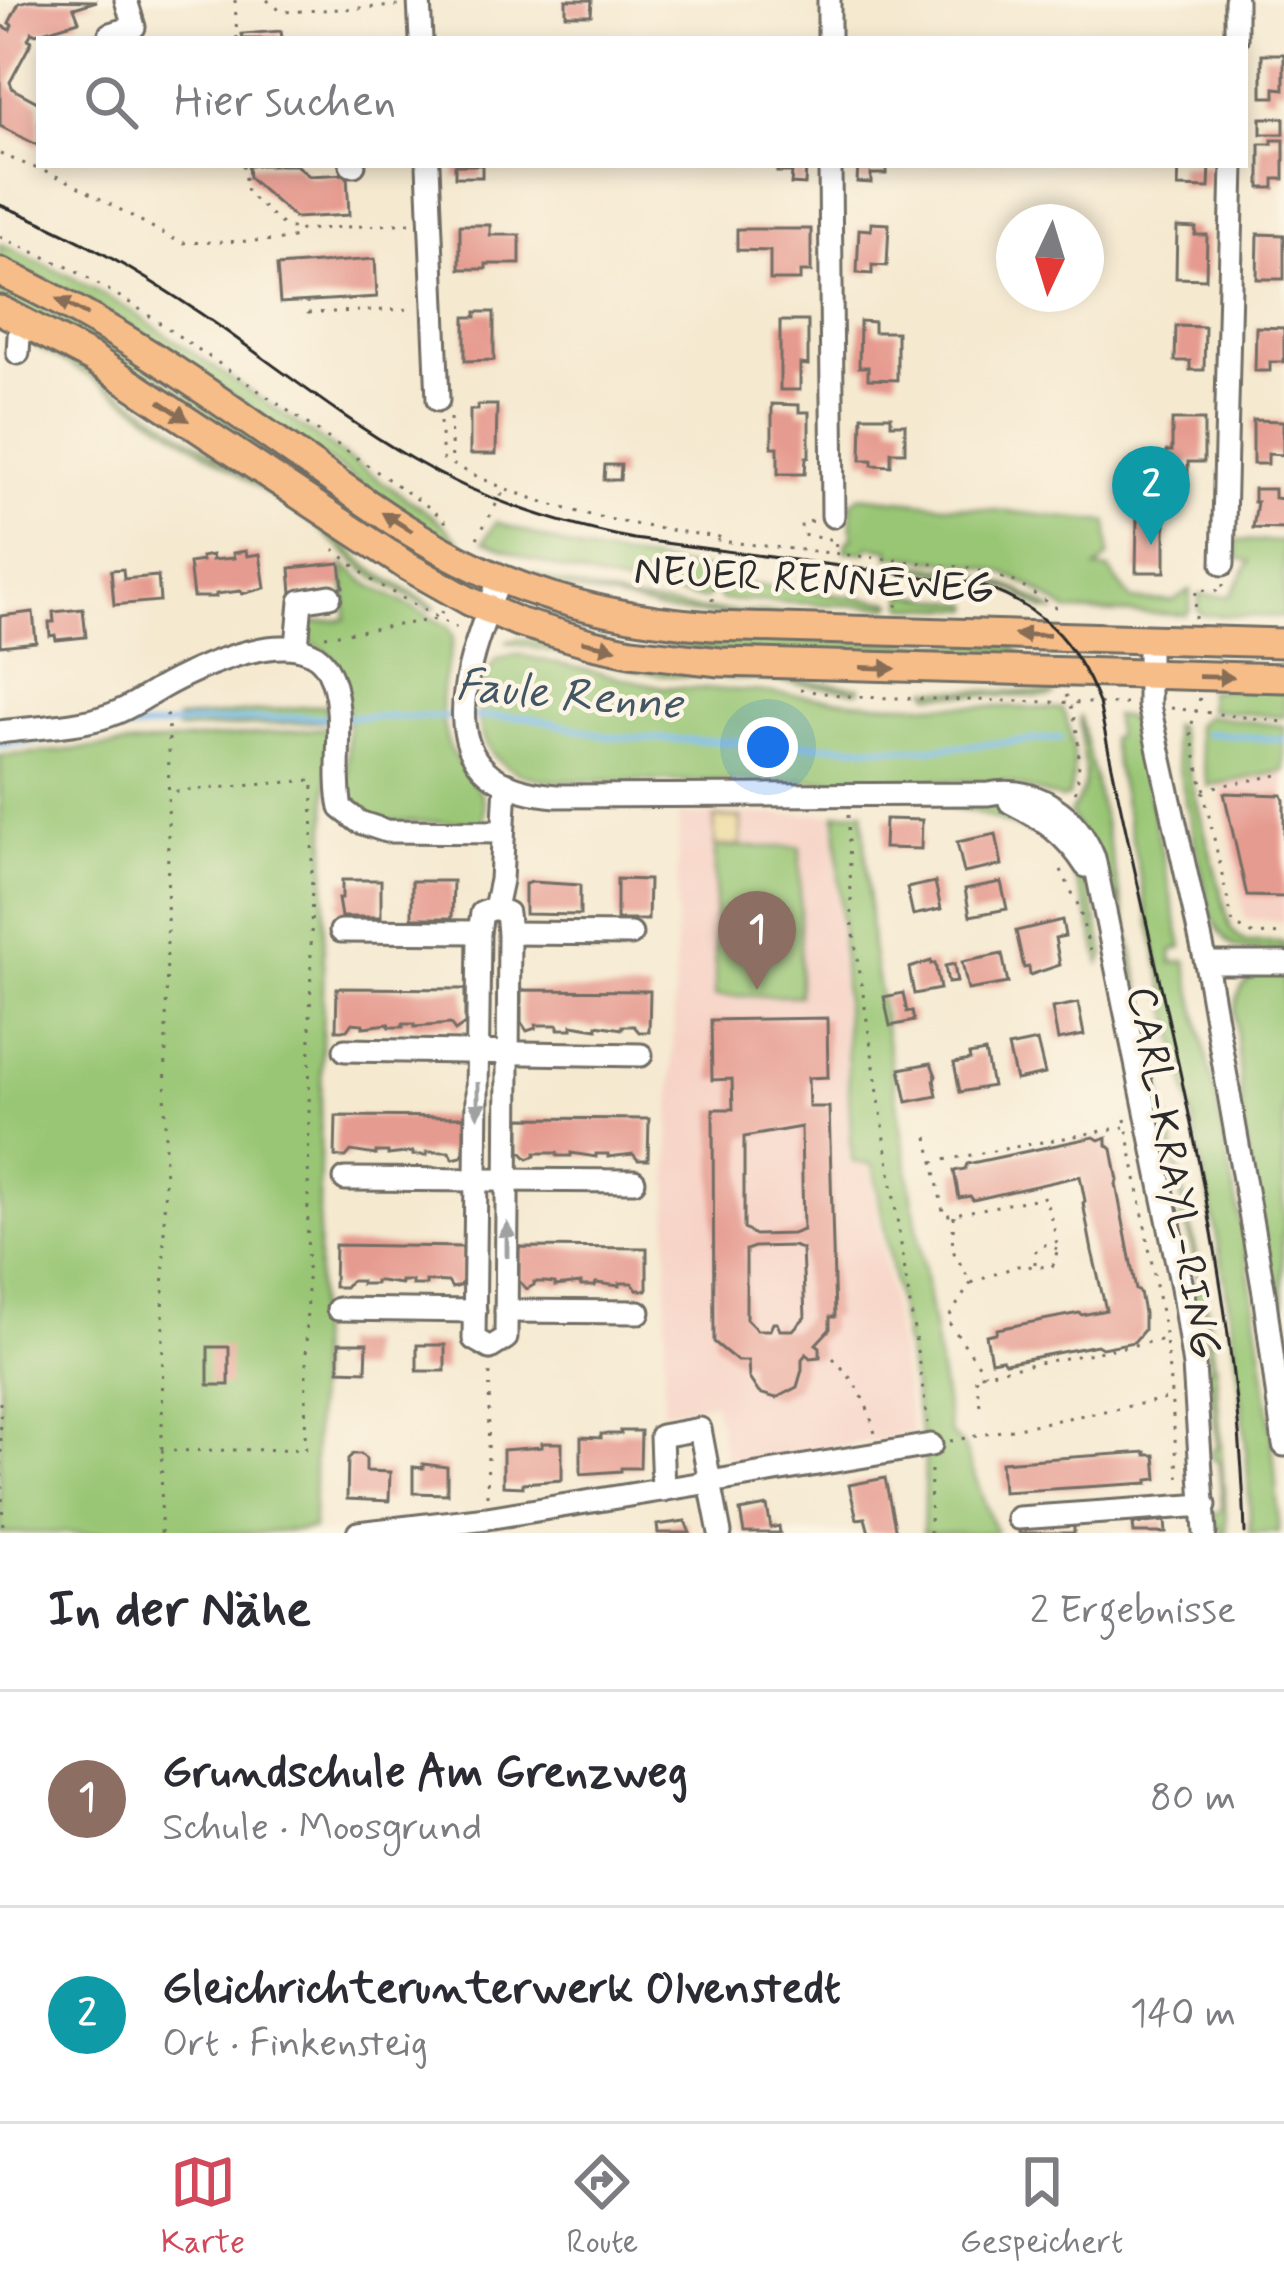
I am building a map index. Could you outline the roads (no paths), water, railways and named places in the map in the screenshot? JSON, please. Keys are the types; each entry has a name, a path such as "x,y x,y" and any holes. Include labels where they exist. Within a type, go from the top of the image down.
{"main road":[{"name":"NEUER RENNEWEG","path":"0,272 130,341 394,521 500,578 599,609 689,624 1284,643"},
{"name":"NEUER RENNEWEG","path":"10,315 126,379 418,572 488,610 575,640 676,658 808,666 1284,678"}],"street":[{"path":"110,34 134,27 126,0"},
{"path":"829,0 829,36"},
{"path":"1236,0 1236,36"},
{"path":"419,2 421,36"},
{"path":"428,168 438,400"},
{"path":"830,168 833,516"},
{"path":"1223,564 1233,168"},
{"path":"10,315 18,353"},
{"path":"495,908 506,783 478,760 465,738 462,708 500,578"},
{"path":"296,646 301,602 330,596"},
{"path":"1149,640 1153,727 1206,963 1264,1293 1284,1445"},
{"path":"0,732 102,718 210,665 247,653 296,646 326,665 337,702 341,808 359,822 386,831 502,832"},
{"name":"CARL-KRAYL-RING","path":"506,783 556,796 988,794 1036,815 1075,848 1097,880 1182,1287 1205,1533"},
{"path":"495,908 507,913 509,933 506,1338 490,1348 474,1339 478,932 482,913 495,908"},
{"path":"341,931 478,932"},
{"path":"509,933 631,934"},
{"path":"1206,963 1284,963"},
{"path":"345,1050 641,1055"},
{"path":"345,1179 634,1181"},
{"path":"338,1309 475,1311"},
{"path":"506,1311 639,1312"},
{"path":"662,1490 661,1436 700,1429 720,1533"},
{"path":"358,1533 487,1518 931,1445"},
{"path":"1018,1518 1204,1505"}],"waterway":[{"name":"Faule Renne","path":"0,745 187,723 304,717 528,717 610,737 924,749 1061,738"},
{"name":"Faule Renne","path":"1206,733 1284,740"}],"tram line":[{"path":"0,205 138,274 386,444 492,498 548,518 634,539 976,584 1020,603 1053,628 1079,661 1099,703 1189,1115 1226,1323 1245,1533"}],"place":[{"name":"Gleichrichterunterwerk Olvenstedt","path":"1151,545"},
{"name":"Grundschule Am Grenzweg","path":"757,990"}]}
